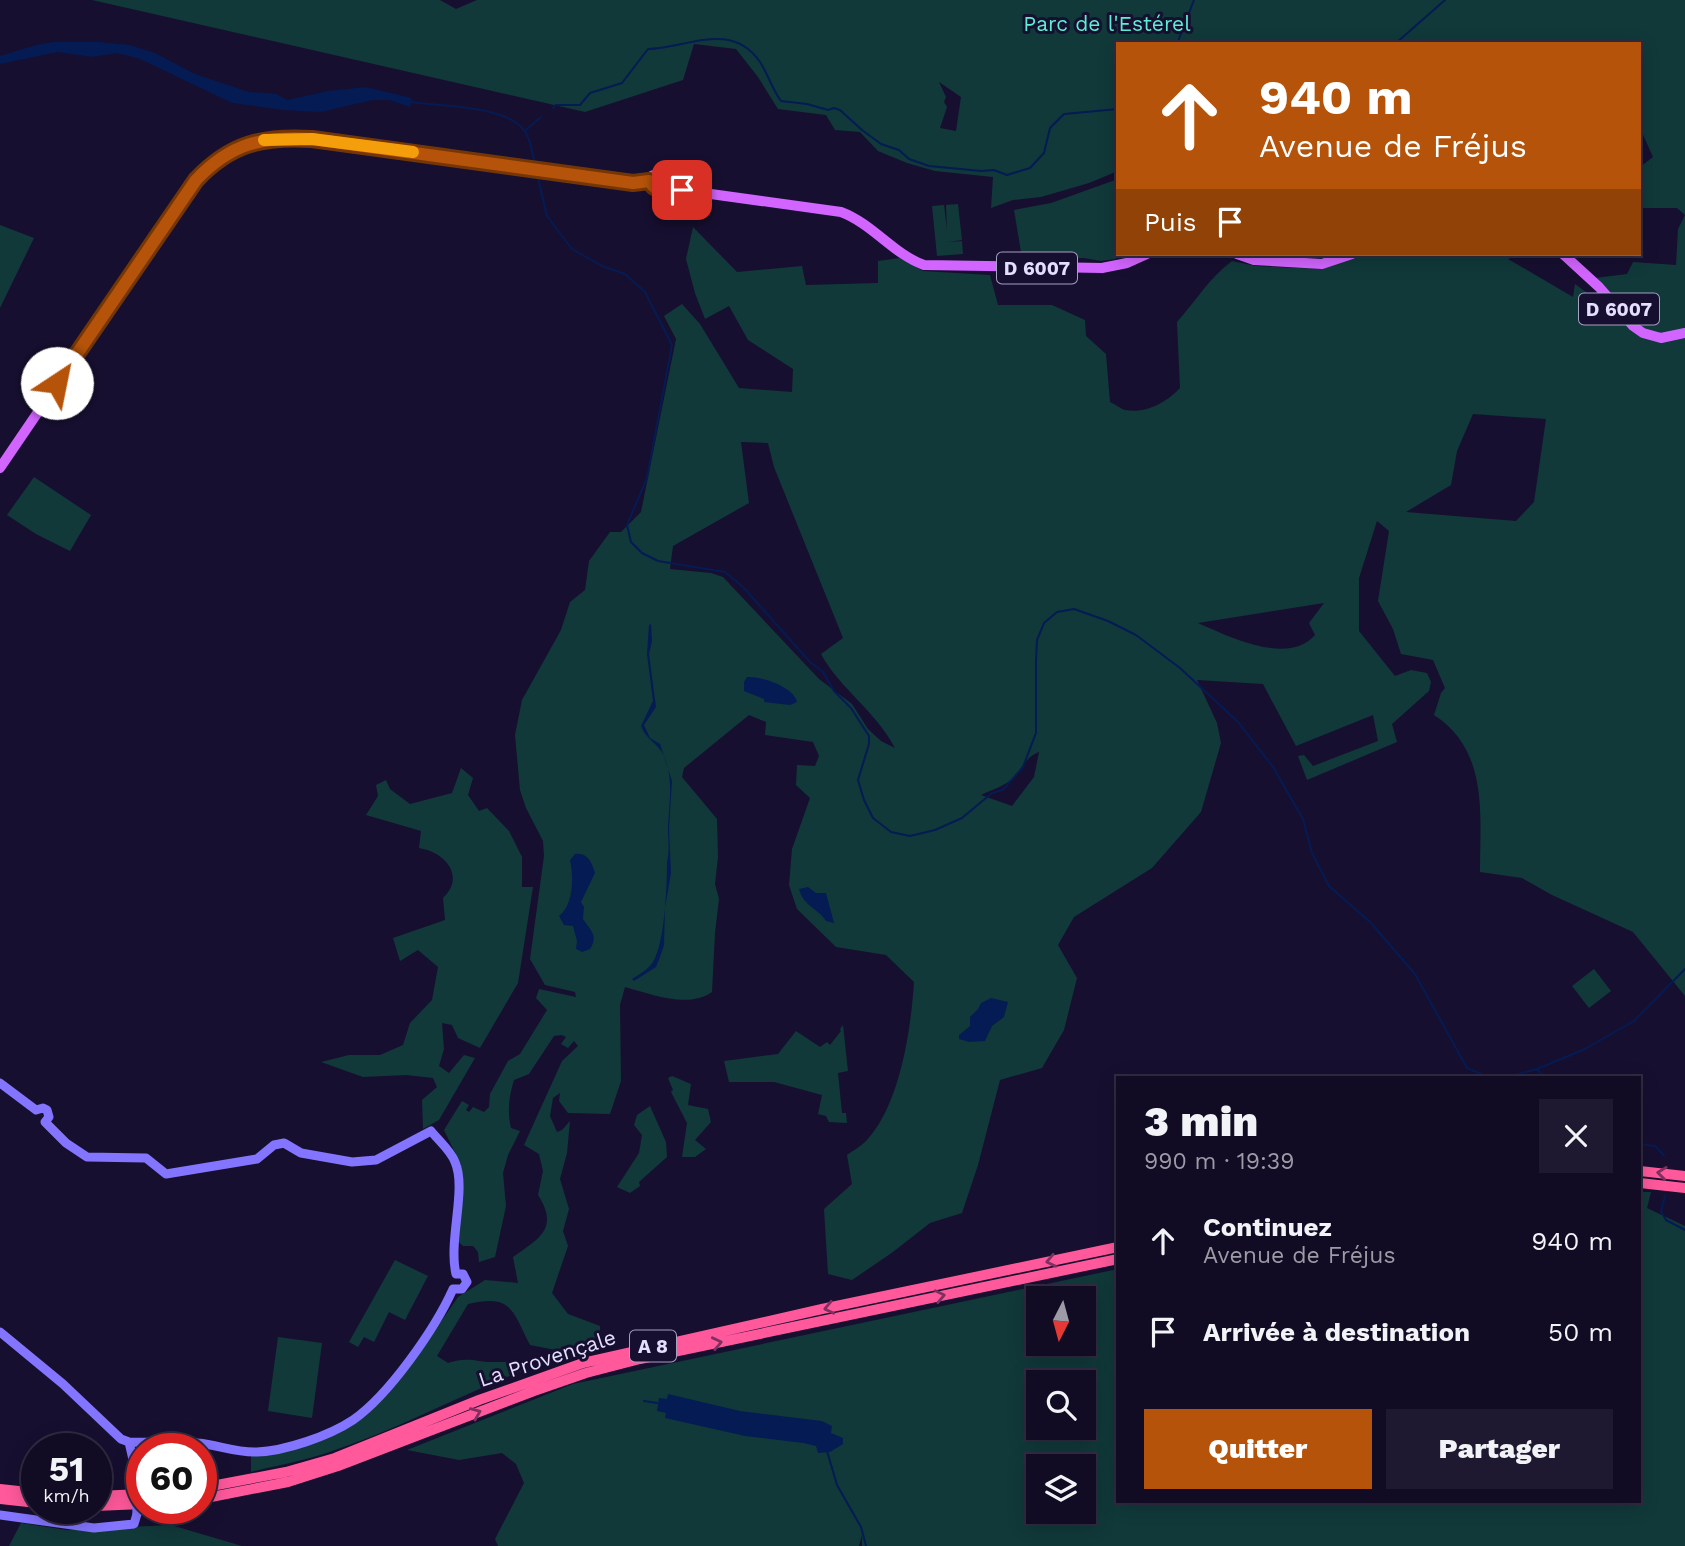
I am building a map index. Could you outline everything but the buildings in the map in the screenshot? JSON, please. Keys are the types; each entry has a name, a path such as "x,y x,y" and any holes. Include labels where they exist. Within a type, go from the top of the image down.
{"highway":[{"path":"1641,1171 1685,1176"},
{"path":"1641,1183 1685,1188"},
{"name":"La Provençale","path":"217,1486 286,1472 335,1458 479,1400 583,1363 822,1309 1116,1247"},
{"name":"La Provençale","path":"217,1496 288,1482 338,1466 534,1391 626,1363 1116,1259"},
{"path":"0,1489 21,1491"},
{"path":"0,1500 21,1502"}],"main road":[{"name":"D 6007","path":"0,468 188,190 206,170 229,153 250,143 267,139 293,138 389,149 633,183 649,181 651,176 656,175 661,183 682,190 841,212 863,223 909,258 924,265 1102,268 1127,263 1143,256"},
{"path":"1243,256 1254,260 1322,264 1346,256"},
{"name":"D 6007","path":"1565,256 1599,287 1633,327 1661,338 1685,333"}],"street":[{"path":"0,1083 36,1110 47,1110 49,1116 45,1122 78,1152 88,1157 146,1158 166,1174 257,1159 274,1145 284,1143 301,1153 352,1162 376,1160 431,1131 455,1161 458,1195 453,1252 456,1274 463,1274 467,1282 462,1289 453,1289 441,1312 390,1383 363,1412 338,1428 299,1443 260,1452 217,1447"},
{"path":"0,1332 63,1384 116,1436 126,1441"},
{"path":"0,1514 94,1528 126,1518"}],"green space":[{"name":"Parc de l'Estérel","path":"92,0 440,0 456,9 477,0 1685,0 1685,215 1677,208 1641,208 1641,166 1653,157 1641,130 1641,42 1116,42 1116,172 1041,197 1013,200 991,208 993,177 935,171 907,163 878,151 860,132 835,130 826,115 778,109 736,49 694,44 683,80 585,112","holes":["939,82 961,97 956,131 940,128 947,107"]},
{"path":"1116,180 1116,256 1120,256 1101,261 1084,258 1022,258 1014,210 1051,203"},
{"path":"958,204 962,240 948,242 962,241 963,254 937,256 932,206 944,205 947,230 946,205"},
{"path":"1685,215 1685,331 1663,336 1653,334 1634,322 1595,278 1627,274 1633,262 1676,265 1678,229"},
{"path":"0,225 34,238 0,308"},
{"path":"693,227 737,272 802,266 806,285 878,283 878,261 900,258 923,271 990,275 998,305 1052,305 1085,320 1086,336 1106,354 1110,402 1133,411 1156,406 1180,388 1177,322 1210,282 1232,261 1256,266 1322,269 1355,256 1516,256 1508,259 1573,297 1575,284 1651,340 1685,337 1685,996 1633,932 1552,895 1522,878 1480,872 1480,806 1473,765 1452,730 1434,715 1445,688 1433,660 1401,654 1393,629 1378,601 1389,531 1377,521 1359,578 1359,631 1395,676 1411,670 1427,673 1431,682 1429,691 1392,724 1397,742 1307,780 1298,756 1304,755 1313,766 1378,741 1373,715 1296,746 1263,684 1197,680 1217,723 1221,743 1201,812 1152,868 1074,917 1058,945 1077,978 1064,1030 1042,1068 1000,1080 978,1165 962,1213 930,1223 852,1280 828,1274 824,1209 852,1184 847,1155 865,1142 887,1109 902,1066 914,982 886,955 836,947 797,909 789,885 792,849 810,798 796,785 797,765 815,766 819,756 813,742 765,735 766,722 749,715 684,768 682,777 717,819 718,857 715,884 719,899 712,992 702,997 681,1000 625,987 620,1005 621,1081 610,1114 568,1113 559,1101 560,1093 553,1098 550,1116 557,1132 570,1121 567,1153 560,1179 569,1209 563,1231 568,1246 552,1293 568,1314 600,1326 600,1342 581,1347 584,1355 563,1361 561,1351 530,1345 514,1314 502,1303 483,1301 468,1304 437,1356 448,1363 468,1360 520,1362 535,1366 361,1441 314,1457 251,1472 251,1454 283,1450 364,1416 417,1357 458,1297 485,1280 518,1283 513,1257 531,1245 546,1225 547,1216 538,1195 543,1171 539,1154 524,1145 562,1061 578,1046 574,1041 568,1048 561,1044 566,1037 554,1036 529,1074 514,1080 509,1104 510,1122 511,1128 520,1131 508,1155 503,1173 506,1206 495,1257 479,1262 478,1252 473,1246 463,1246 456,1240 461,1165 444,1130 462,1101 469,1105 466,1110 469,1112 473,1107 484,1112 489,1107 490,1094 508,1061 520,1054 547,1010 536,998 539,989 576,997 575,992 545,985 530,959 544,856 543,841 520,790 515,735 522,700 561,630 570,602 585,590 589,561 610,532 621,532 641,512 676,339 664,316 682,304 700,324 739,388 792,392 793,369 748,340 729,306 705,319 686,259","holes":["1473,414 1546,419 1534,502 1516,521 1406,512 1451,485 1457,451","741,442 768,443 774,467 843,638 821,654 838,678 878,722 895,748 881,741 868,729 852,704 819,679 723,577 711,573 670,569 673,546 749,503","1324,603 1309,623 1315,635 1304,644 1290,648 1258,646 1198,623","1039,752 1034,777 1012,806 981,795 1011,780 1027,760"]},
{"path":"34,477 91,515 70,551 36,534 7,515"},
{"path":"461,768 473,778 468,795 479,811 487,808 509,831 522,857 522,887 533,887 518,983 480,1048 458,1038 452,1025 442,1023 444,1049 439,1066 449,1073 464,1055 475,1058 439,1120 423,1129 422,1100 437,1087 433,1078 406,1075 363,1077 321,1062 349,1055 380,1055 403,1045 410,1023 432,1000 438,967 418,950 400,961 393,938 445,920 443,898 450,890 452,874 449,866 437,854 419,848 421,831 366,815 378,796 376,785 386,780 390,789 410,804 452,793"},
{"path":"1594,969 1611,991 1589,1008 1572,986"},
{"path":"843,1025 848,1071 838,1073 842,1113 846,1113 847,1123 829,1122 826,1116 818,1114 822,1095 774,1082 729,1082 724,1061 778,1054 796,1031 820,1047 827,1042 830,1045"},
{"path":"672,1076 691,1084 688,1105 708,1109 711,1122 695,1140 706,1149 695,1157 682,1157 687,1123 671,1092 673,1090 668,1078"},
{"path":"650,1106 666,1142 667,1157 630,1193 617,1187 639,1153 642,1135 634,1125 637,1115"},
{"path":"1641,1192 1651,1192 1647,1208 1685,1226 1685,1546 862,1546 862,1535 859,1546 498,1546 495,1539 524,1483 516,1464 502,1453 459,1460 407,1450 573,1384 1026,1288 1026,1356 1096,1356 1096,1286 1037,1286 1116,1269 1116,1503 1641,1503"},
{"path":"395,1260 428,1276 405,1320 389,1312 374,1342 364,1337 358,1347 349,1342"},
{"path":"278,1337 322,1343 312,1418 268,1411"},
{"path":"21,1523 67,1530 171,1525 242,1546 9,1546"}],"water":[{"path":"53,42 130,45 155,53 195,74 249,92 276,94 287,100 328,91 366,87 412,98 410,107 389,100 373,100 321,112 283,110 232,103 140,59 117,53 93,57 58,52 0,64 0,56"},
{"path":"651,624 652,641 649,654 656,707 644,725 650,738 660,744 664,756 646,735 641,726 653,701 647,654"},
{"path":"747,677 760,678 784,687 797,702 790,705 764,702 764,699 744,691"},
{"path":"668,768 672,781 669,829 671,873 665,907 669,849 668,828"},
{"path":"575,854 588,859 595,873 581,902 584,907 583,919 593,933 594,940 590,949 582,952 576,949 573,926 564,925 559,916 570,899 570,860"},
{"path":"808,887 816,893 826,893 834,923 826,921 801,895 799,889"},
{"path":"665,909 664,945 656,967 634,981 632,979 653,962"},
{"path":"991,998 1008,1002 1004,1017 992,1026 985,1041 969,1042 959,1039 959,1035 970,1026 970,1017 981,1003"},
{"path":"668,1394 740,1411 822,1421 832,1426 831,1433 843,1438 843,1444 830,1452 818,1453 816,1446 803,1443 745,1436 665,1418 666,1413 657,1411 659,1398 667,1399"}],"waterway":[{"path":"1178,42 1194,0"},
{"path":"1397,42 1445,0"},
{"path":"553,108 556,105 580,105 590,93 622,83 648,49 722,39 736,42 748,49 760,62 781,101 840,110 881,144 929,166 994,170 1007,175 1030,168 1044,153 1050,128 1064,114 1116,109"},
{"path":"411,102 474,109 506,117 526,133 535,165"},
{"path":"526,130 541,117"},
{"path":"537,174 547,216 572,249 602,266 625,274 645,292 672,345 647,478 627,525 631,542 642,553 658,561 725,572 743,587 810,662 823,672 834,691 851,708 869,736 858,780 873,818 891,832 910,836 935,830 962,818 992,793 1003,790 1023,767 1036,733 1037,640 1044,623 1057,612 1074,609 1108,621 1136,635 1180,668 1238,722 1273,767 1303,819 1312,853 1329,886 1371,923 1415,974 1467,1068 1486,1076"},
{"path":"1511,1076 1537,1069 1585,1049 1634,1021 1685,969"},
{"path":"1537,1070 1544,1076"},
{"path":"1641,1144 1655,1146 1664,1155"},
{"path":"1665,1196 1661,1211 1666,1220 1685,1230"},
{"path":"644,1401 657,1403"},
{"path":"827,1451 837,1485 861,1527 866,1546"}],"slow traffic":[{"path":"264,140 312,139 413,152"}],"route":[{"path":"57,383 196,180 214,162 250,143 280,138 312,139 633,183 649,181 654,187 661,183 682,190"}]}
